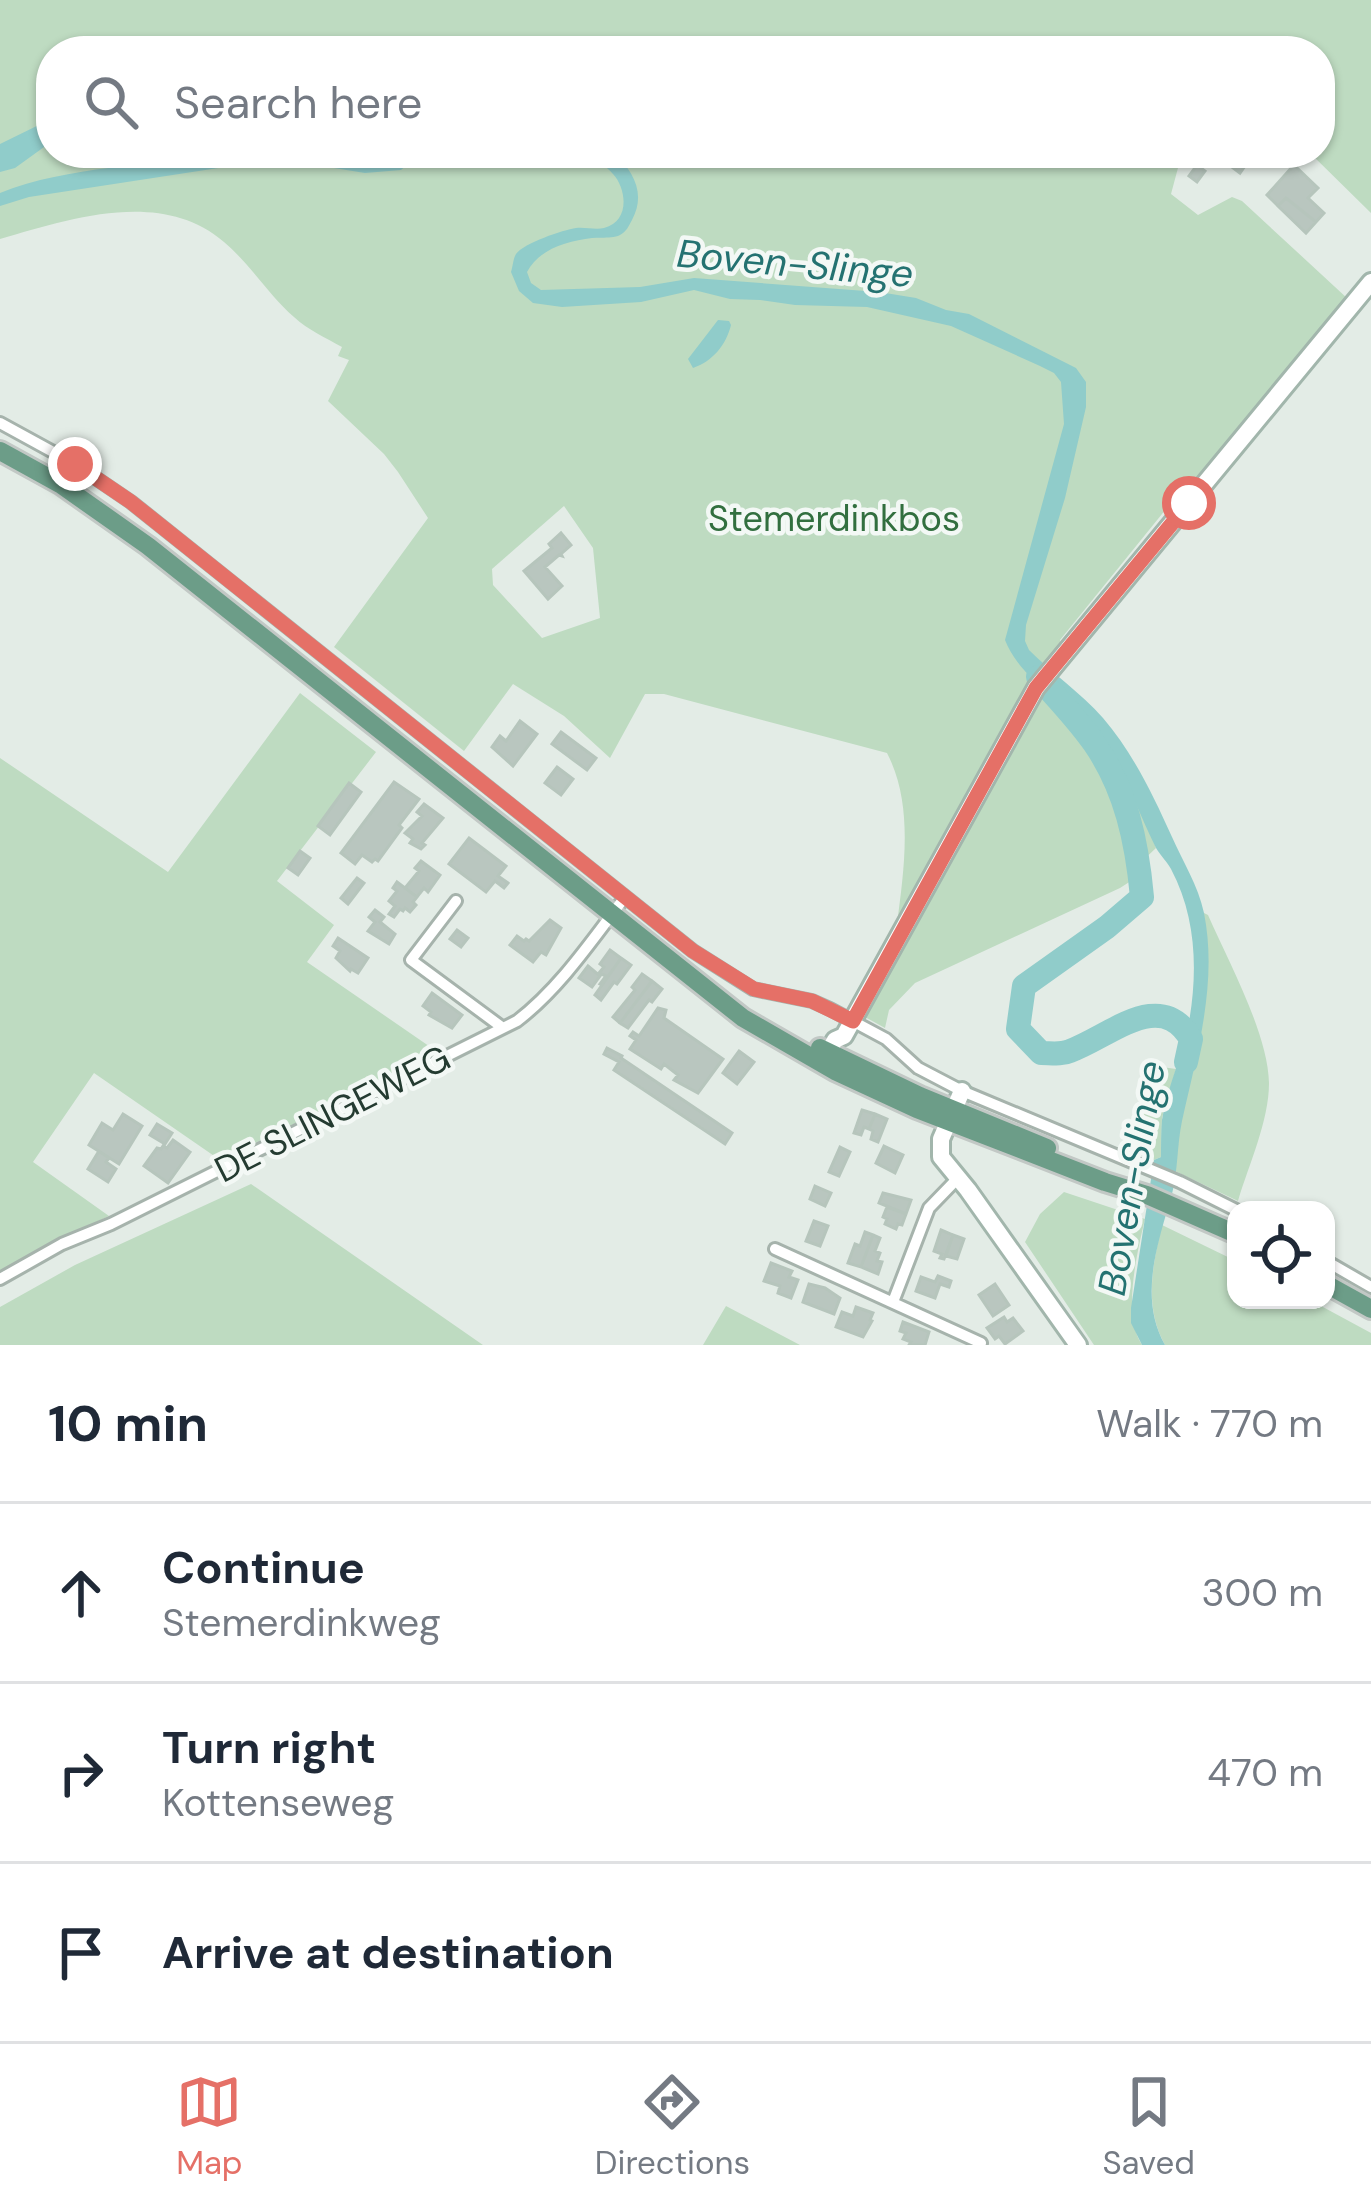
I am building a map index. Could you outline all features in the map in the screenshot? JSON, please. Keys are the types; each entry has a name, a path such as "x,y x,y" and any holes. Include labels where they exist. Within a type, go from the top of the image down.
{"main road":[{"path":"0,451 60,484 132,534 690,975 832,1061 954,1108 1227,1230"},
{"path":"1335,1289 1371,1309"}],"street":[{"path":"832,1061 847,1046 849,1028 1036,688 1371,282"},
{"path":"0,423 75,464 131,502 734,979 771,994 812,1001 849,1028 886,1040 932,1077 954,1108 1151,1169 1227,1206"},
{"path":"410,754 424,736"},
{"name":"DE SLINGEWEG","path":"0,1279 62,1244 503,1028 538,1005 625,897"},
{"path":"456,901 411,961 503,1028"},
{"path":"954,1108 941,1139 940,1156 1078,1345"},
{"path":"893,1303 928,1208 958,1178"},
{"path":"776,1249 982,1343"},
{"path":"1335,1266 1371,1287"}],"green space":[{"name":"Stemerdinkbos","path":"0,0 1371,0 1371,213 1325,168 1335,168 1335,36 36,36 36,168 1178,168 1171,194 1198,215 1232,197 1242,201 1348,299 1186,496 1179,493 1060,640 1063,652 1035,680 897,924 904,815 887,753 664,694 645,694 610,758 564,716 513,684 464,751 334,647 428,518 384,454 328,401 349,360 338,356 342,347 294,317 224,242 199,226 144,212 56,223 0,239","holes":["564,506 593,548 600,618 542,638 493,585 492,569"]},
{"path":"1045,689 1112,760 1156,848 1136,867 1137,877 1120,888 915,983 889,1010 885,1028 865,1017 865,1009"},
{"path":"300,693 376,752 277,881 334,925 307,962 439,1053 220,1160 94,1073 33,1162 109,1216 0,1272 0,758 168,872"},
{"path":"1204,913 1262,1042 1269,1083 1266,1112 1238,1201 1175,1171"},
{"path":"1150,1068 1176,1069 1162,1118 1161,1157 1154,1160 1136,1153"},
{"path":"251,1184 483,1345 0,1345 0,1307 75,1265"},
{"path":"1064,1192 1145,1219 1132,1301 1142,1345 1094,1345 1025,1242 1040,1214"},
{"path":"1162,1225 1227,1257 1227,1309 1327,1309 1371,1333 1371,1345 1165,1345 1154,1316 1153,1271"},
{"path":"726,1306 800,1345 703,1345"}],"water":[{"path":"36,126 36,153 15,168 0,172 0,144"},
{"path":"218,168 29,197 0,206 0,193 82,172"},
{"path":"334,168 403,168 401,170 365,173"},
{"path":"606,168 627,168 636,184 638,201 628,227 614,237 564,244 546,252 527,272 541,290 640,287 694,278 916,298 969,314 1076,368 1086,382 1086,407 1065,498 1025,641 1124,745 1194,883 1204,913 1209,965 1204,1018 1174,1185 1153,1270 1153,1308 1165,1345 1142,1345 1131,1323 1131,1308 1154,1160 1161,1157 1164,1108 1189,1022 1194,963 1186,905 1110,755 1025,671 1005,640 1064,424 1061,382 1054,373 951,326 867,307 730,299 694,290 641,302 562,307 533,303 519,291 511,272 516,254 562,231 612,225 624,204"},
{"path":"718,320 731,325 726,339 712,357 693,368 688,359"}],"building":[{"path":"1195,168 1205,171 1197,182 1189,176"},
{"path":"1291,168 1297,168 1318,188 1308,198 1324,213 1316,222 1286,198 1278,206 1267,195"},
{"path":"1286,198 1316,222 1306,233 1278,206"},
{"path":"561,533 571,545 545,567 562,586 548,599 524,571 552,548 549,544"},
{"path":"520,721 537,734 513,766 492,747 500,736 506,741"},
{"path":"561,732 596,758 587,770 552,744"},
{"path":"557,767 573,779 561,795 545,783"},
{"path":"394,782 419,799 378,861 362,855 355,864 341,853"},
{"path":"349,783 361,792 330,835 318,826"},
{"path":"424,804 443,818 421,849 405,833 422,816 417,812"},
{"path":"469,838 506,866 498,876 508,883 504,888 495,881 486,892 449,864"},
{"path":"300,851 310,858 298,875 288,868"},
{"path":"421,861 440,875 428,892 424,888 417,897 405,888"},
{"path":"357,878 364,883 348,904 341,898"},
{"path":"397,882 417,897 410,912 400,909 394,917 389,914 395,906 389,901"},
{"path":"375,910 384,917 380,922 395,934 389,944 368,931 375,922 369,917"},
{"path":"550,920 561,928 546,955 541,952 533,962 510,945 517,936 529,941"},
{"path":"457,930 468,938 461,947 450,939"},
{"path":"338,938 368,958 358,973 336,958 340,951 333,946"},
{"path":"610,950 621,958 602,985 606,976 599,973 604,967 600,964"},
{"path":"621,958 631,965 601,1000 595,995"},
{"path":"588,966 600,976 592,987 579,978"},
{"path":"642,974 652,981 620,1023 613,1017"},
{"path":"652,981 662,989 628,1028 620,1023"},
{"path":"432,993 462,1015 452,1028 423,1006"},
{"path":"658,1008 666,1010 664,1018 723,1059 698,1093 674,1080 678,1075 664,1064 661,1069 630,1049 636,1040 630,1036 633,1032 639,1036"},
{"path":"607,1048 732,1133 725,1144 614,1070 619,1062 604,1054"},
{"path":"739,1051 754,1062 737,1084 723,1073"},
{"path":"862,1110 875,1114 861,1135 854,1133"},
{"path":"123,1114 142,1126 119,1164 89,1145 102,1123 113,1130"},
{"path":"875,1114 887,1119 878,1142 871,1139 869,1129"},
{"path":"157,1124 172,1133 165,1144 150,1135"},
{"path":"173,1140 190,1152 168,1183 144,1166 157,1148 167,1148"},
{"path":"884,1146 903,1155 895,1173 876,1163"},
{"path":"840,1147 850,1152 839,1176 829,1172"},
{"path":"99,1151 116,1169 108,1182 88,1169"},
{"path":"815,1186 831,1193 825,1206 810,1199"},
{"path":"883,1193 911,1200 906,1214 879,1203"},
{"path":"887,1207 906,1214 896,1229 885,1224"},
{"path":"814,1221 828,1226 820,1246 806,1241"},
{"path":"941,1230 953,1235 944,1259 934,1251"},
{"path":"865,1232 873,1235 861,1267 848,1263 855,1244 860,1246"},
{"path":"873,1235 880,1238 875,1251 880,1253 877,1261 882,1262 878,1274 861,1267"},
{"path":"953,1235 964,1239 957,1259 946,1256"},
{"path":"771,1263 792,1271 789,1277 798,1280 791,1298 778,1293 780,1286 764,1281"},
{"path":"938,1276 951,1281 949,1287 940,1284 935,1298 916,1291 921,1277 935,1282"},
{"path":"809,1284 840,1298 834,1314 803,1302"},
{"path":"995,1284 1009,1305 993,1316 979,1295"},
{"path":"856,1307 873,1313 863,1337 836,1327 842,1312 853,1316"},
{"path":"1004,1317 1007,1322 1013,1318 1023,1331 1005,1344 987,1328"},
{"path":"903,1322 929,1332 925,1345 909,1345 903,1339"}],"waterway":[{"name":"Boven-Slinge","path":"1038,677 1088,734 1114,779 1133,836 1142,897 1024,986 1018,1029 1041,1053 1060,1053 1134,1020 1165,1017 1179,1024 1191,1039 1186,1062"}],"route":[{"path":"75,464 131,502 693,951 754,989 812,1001 853,1021 1036,688 1189,503"}]}
